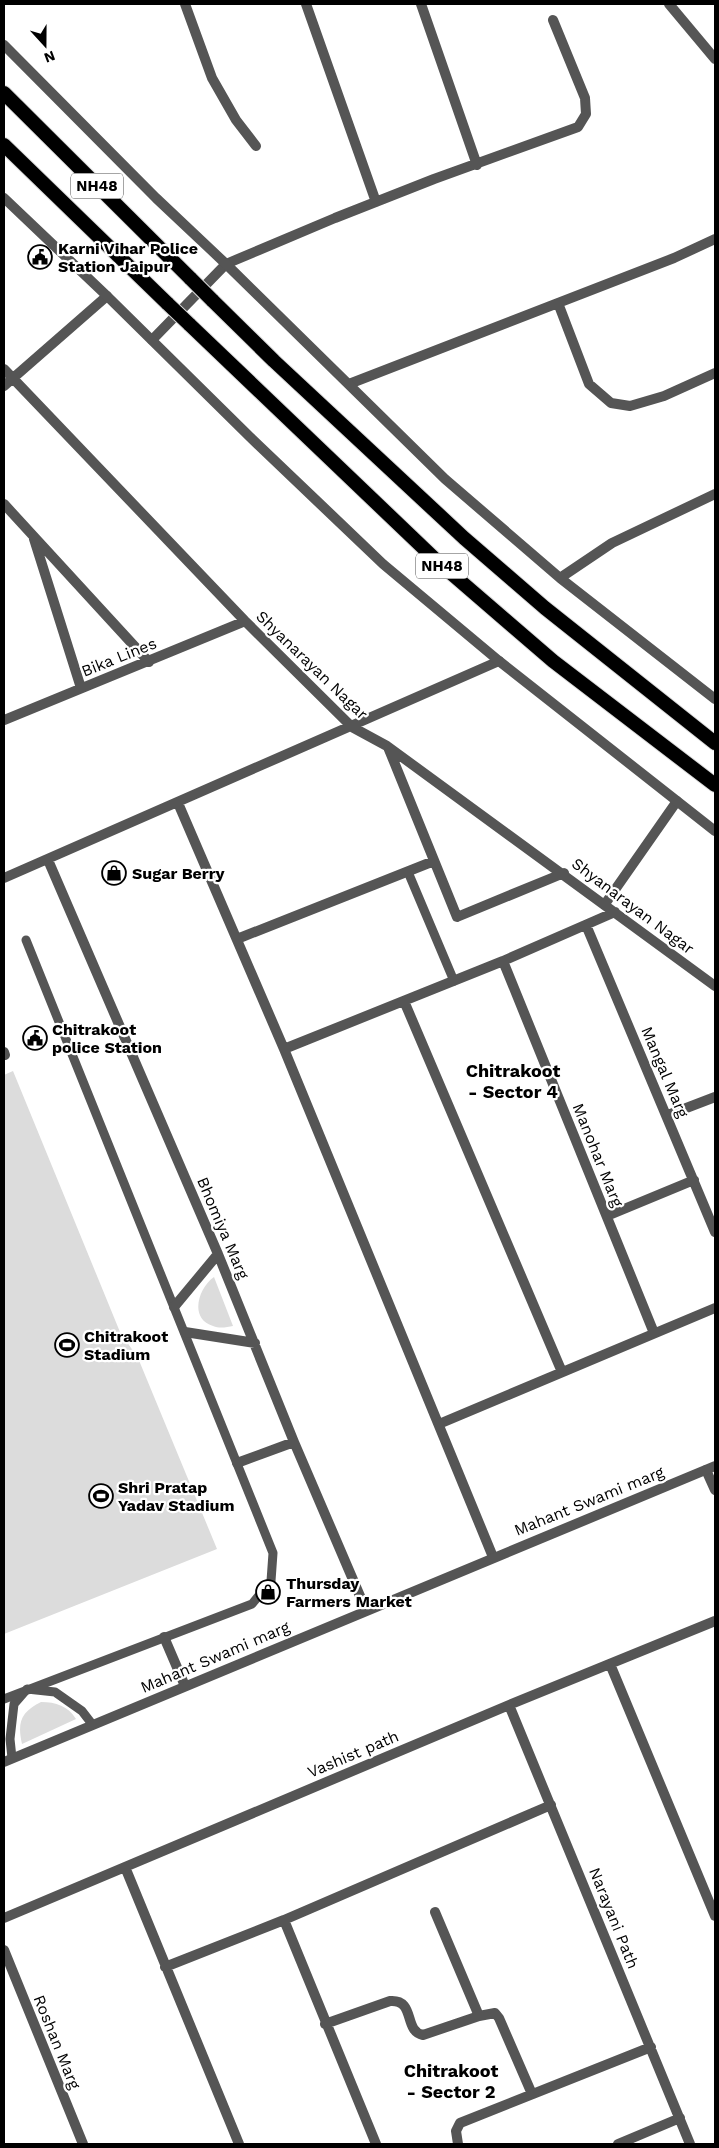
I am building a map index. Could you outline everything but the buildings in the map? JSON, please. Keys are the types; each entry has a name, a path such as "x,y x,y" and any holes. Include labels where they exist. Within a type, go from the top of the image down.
{"highway":[{"name":"NH48","path":"4,93 274,361 464,538 552,614 715,742"},
{"name":"NH48","path":"4,145 436,561 553,661 715,785"}],"street":[{"path":"186,4 212,78 236,120 256,146"},
{"path":"306,4 376,202"},
{"path":"421,4 477,165"},
{"path":"668,4 715,59"},
{"path":"152,340 226,264 434,179 578,127 586,114 585,98 553,20"},
{"path":"4,45 156,198 445,479 560,578 715,699"},
{"path":"4,198 383,564 499,662 715,831"},
{"path":"349,384 674,258 715,239"},
{"path":"4,386 107,296"},
{"path":"558,303 590,384 611,403 630,406 664,396 715,373"},
{"name":"Shyanarayan Nagar","path":"4,369 245,622 352,727 387,746 564,873 715,986"},
{"path":"560,578 612,543 715,494"},
{"path":"5,507 149,662"},
{"path":"32,535 81,688"},
{"name":"Bika Lines","path":"4,720 245,622"},
{"path":"4,878 499,662"},
{"path":"387,746 457,917 564,873"},
{"path":"605,904 677,801"},
{"path":"178,802 284,1049 493,1557"},
{"name":"Bhomiya Marg","path":"48,860 256,1343 294,1442 366,1610"},
{"path":"237,939 434,861"},
{"path":"284,1049 503,961 615,912"},
{"name":"Mangal Marg","path":"586,924 714,1226"},
{"name":"Manohar Marg","path":"503,961 654,1333"},
{"path":"404,1001 562,1372"},
{"path":"668,1115 715,1097"},
{"path":"607,1216 694,1180"},
{"path":"174,1307 218,1254"},
{"path":"439,1424 715,1308"},
{"path":"185,1332 256,1343"},
{"path":"237,1462 294,1442"},
{"path":"711,1468 715,1490"},
{"name":"Mahant Swami marg","path":"8,1760 711,1468"},
{"name":"Vashist path","path":"4,1918 509,1704 715,1621"},
{"path":"164,1637 185,1686"},
{"path":"610,1664 715,1916"},
{"name":"Narayani Path","path":"509,1704 690,2144"},
{"path":"165,1967 284,1920 551,1805"},
{"path":"125,1867 239,2144"},
{"path":"435,1912 479,2016"},
{"path":"284,1920 325,2024 376,2144"},
{"name":"Roshan Marg","path":"4,1950 83,2144"},
{"path":"325,2024 390,2001 399,2000 404,2004 415,2030 418,2034 423,2035 479,2016 495,2014 499,2018 532,2094"},
{"path":"458,2144 456,2131 460,2123 651,2047"},
{"path":"618,2144 680,2118"}],"lane":[{"path":"408,872 454,981"},
{"path":"4,1699 252,1604 271,1581 273,1553 26,940"},
{"path":"27,1690 55,1692 82,1711 92,1724"},
{"path":"8,1760 14,1704 27,1690"}],"shaded area":[{"name":"Chitrakoot Stadium","path":"13,1071 120,1332 138,1358 217,1549 4,1634 4,1075"},
{"path":"214,1277 233,1326 216,1327 205,1322 201,1317 198,1303 200,1295 208,1282"},
{"path":"41,1702 61,1706 76,1719 22,1744 20,1730 22,1718 29,1710"}],"place":[{"name":"Karni Vihar Police Station Jaipur","path":"40,257"},
{"name":"Sugar Berry","path":"114,873"},
{"name":"Chitrakoot police Station","path":"35,1038"},
{"name":"Chitrakoot Stadium","path":"67,1345"},
{"name":"Shri Pratap Yadav Stadium","path":"101,1496"},
{"name":"Thursday Farmers Market","path":"268,1592"}],"district":[{"name":"Chitrakoot - Sector 4","path":"513,1080"},
{"name":"Chitrakoot - Sector 2","path":"451,2080"}]}
